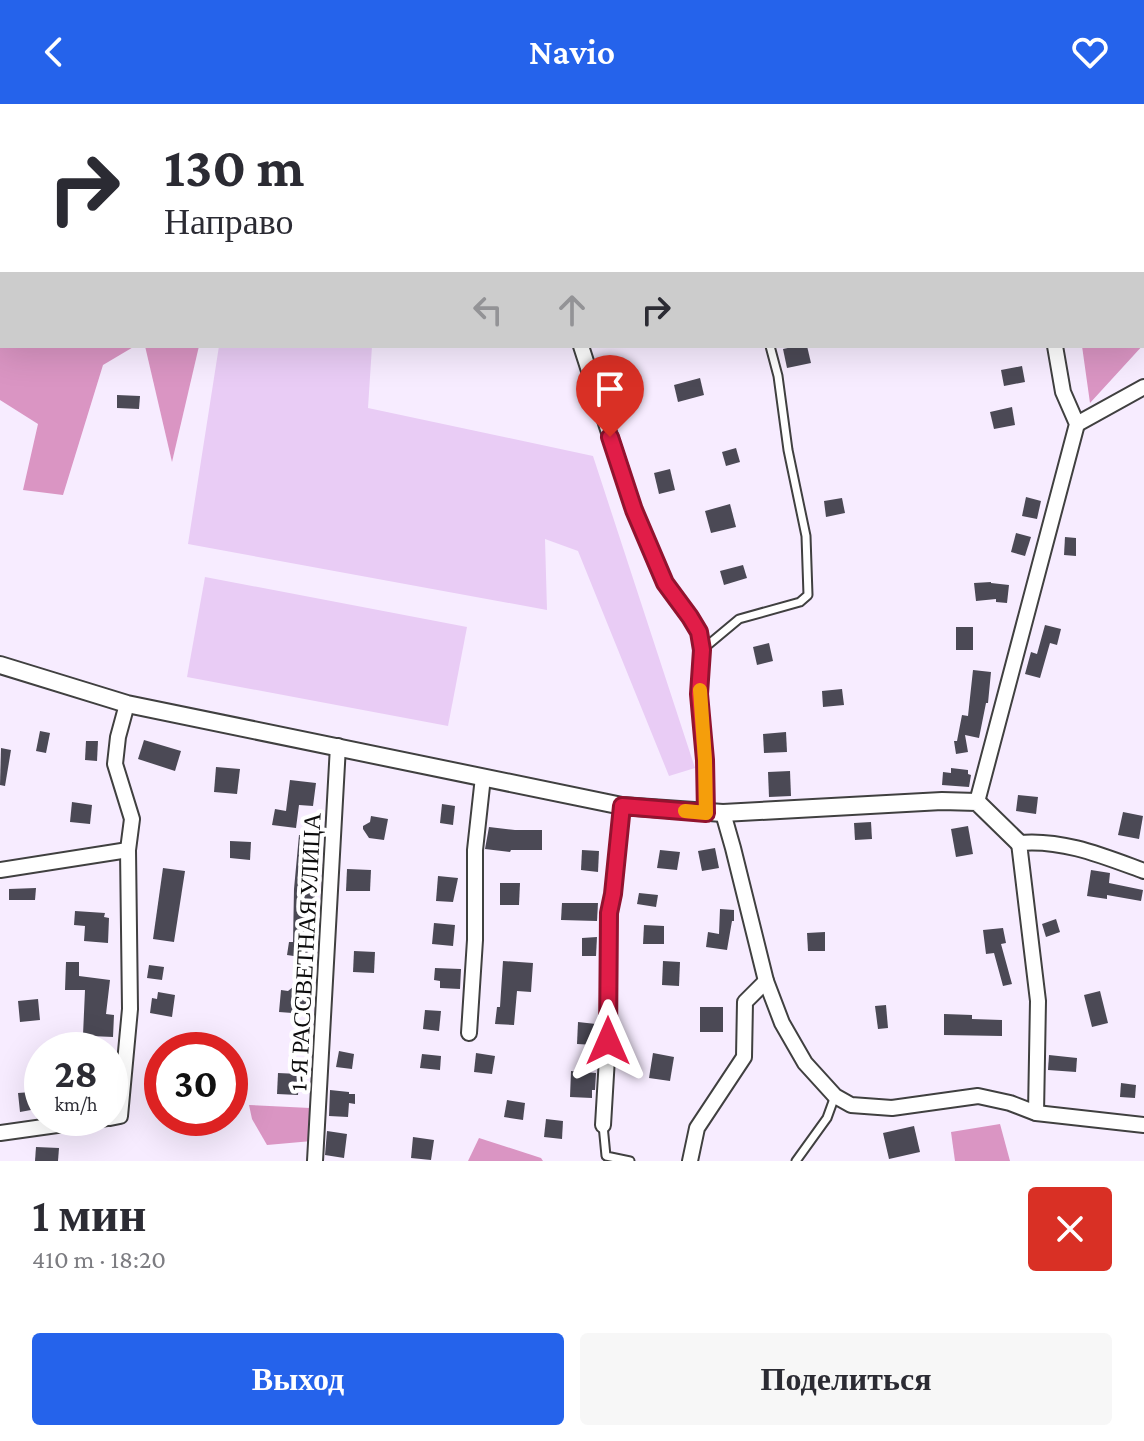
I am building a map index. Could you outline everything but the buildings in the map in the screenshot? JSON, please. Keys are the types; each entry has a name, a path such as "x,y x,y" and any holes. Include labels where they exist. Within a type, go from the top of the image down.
{"street":[{"path":"582,348 634,510 665,583 699,632 702,650 699,694 714,813 733,848 766,981 782,1023 805,1063 835,1096 851,1105 892,1108 978,1096 1036,1113 1144,1125"},
{"path":"977,802 1077,424 1063,392 1055,348"},
{"path":"1077,424 1144,387"},
{"path":"0,665 127,704 622,806 714,813 942,801 977,802 1019,843 1038,1001 1036,1113"},
{"path":"126,1032 130,1009 128,850 132,819 115,764 127,704"},
{"name":"1-Я РАССВЕТНАЯ УЛИЦА","path":"315,1161 338,746"},
{"path":"469,1033 475,940 475,850 483,777"},
{"path":"603,1125 608,1041 609,913 622,806"},
{"path":"1019,843 1036,841 1077,847 1144,871"},
{"path":"0,870 128,850"},
{"path":"690,1161 697,1128 744,1057 745,1002 766,981"},
{"path":"0,1133 24,1130"}],"lane":[{"path":"702,650 739,619 800,602 808,595 806,536 771,348"},
{"path":"796,1161 827,1118 835,1096"},
{"path":"603,1125 606,1156 630,1161"}],"shaded area":[{"path":"0,348 132,348 103,365 63,495 23,490 38,424 0,400"},
{"path":"145,348 199,348 172,462"},
{"path":"219,348 372,348 368,408 593,456 695,768 669,776 578,551 545,539 547,610 188,544"},
{"path":"1082,348 1140,348 1090,403"},
{"path":"205,577 467,627 448,726 187,677"},
{"path":"249,1105 310,1108 312,1141 267,1145 252,1119"},
{"path":"1000,1124 1010,1161 955,1161 951,1132"},
{"path":"479,1138 541,1158 543,1161 468,1161"}],"slow traffic":[{"path":"685,811 706,813 700,690"}],"route":[{"path":"608,1041 609,913 622,806 706,813 699,632 665,583 634,510 610,437"}]}
